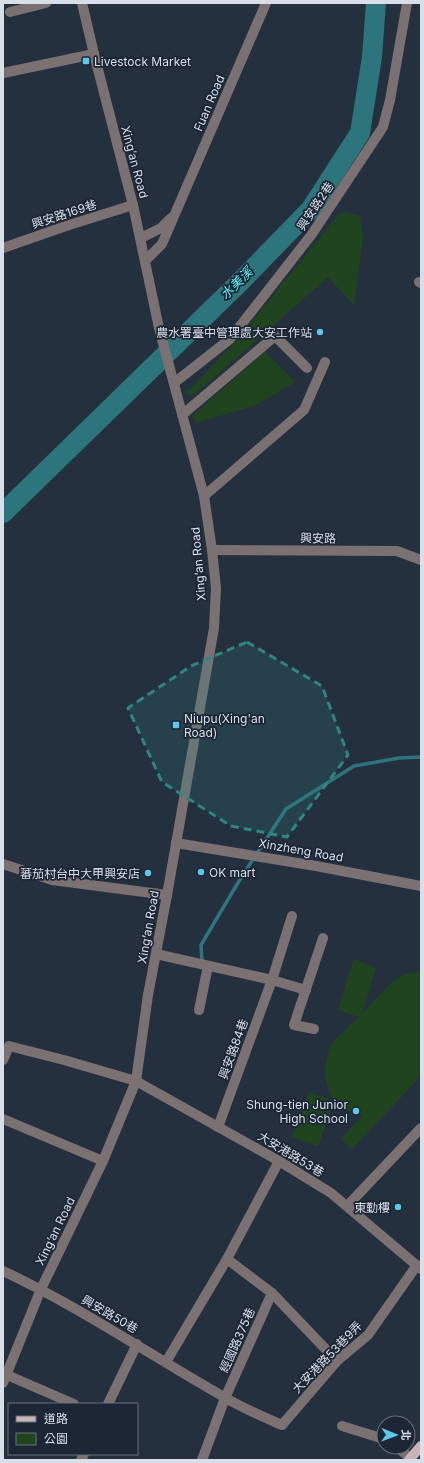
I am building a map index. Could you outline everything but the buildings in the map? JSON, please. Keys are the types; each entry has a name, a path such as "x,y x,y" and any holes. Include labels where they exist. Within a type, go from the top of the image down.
{"main road":[{"path":"409,1459 421,1446"}],"street":[{"path":"10,12 46,3"},
{"name":"Xing’an Road","path":"5,1379 41,1289 103,1161 136,1081 148,996 214,628 216,588 204,496 159,328 141,238 82,3"},
{"name":"Fuan Road","path":"145,261 162,244 266,3"},
{"name":"興安路2巷","path":"174,383 230,339 312,234 382,127 390,100 407,3"},
{"path":"3,73 94,54"},
{"name":"興安路169巷","path":"3,248 133,205"},
{"name":"Fuan Road","path":"141,238 161,228 175,213"},
{"path":"182,415 275,336 307,368"},
{"path":"204,496 304,410 324,362"},
{"name":"興安路","path":"212,550 397,552 421,560"},
{"name":"Xinzheng Road","path":"176,843 316,866 421,886"},
{"path":"3,864 52,880 167,895"},
{"name":"興安路84巷","path":"218,1127 272,980 292,916"},
{"path":"314,1029 294,1025 323,938"},
{"path":"156,954 272,980 306,990"},
{"path":"199,1010 208,966"},
{"path":"3,1060 6,1046"},
{"name":"大安港路53巷","path":"6,1046 64,1060 136,1081 279,1161 331,1194 419,1267"},
{"path":"3,1119 103,1161"},
{"path":"350,1203 421,1128"},
{"path":"166,1362 227,1259 279,1161"},
{"path":"227,1259 272,1293 338,1361"},
{"name":"大安港路53巷9弄","path":"225,1398 282,1425 338,1361 368,1335 419,1267"},
{"name":"興安路50巷","path":"3,1271 41,1289 137,1344 225,1398"},
{"name":"經國路375巷","path":"202,1460 225,1398 272,1293"},
{"path":"108,1403 137,1344"},
{"path":"5,1379 71,1403"},
{"path":"342,1426 376,1437"}],"highlighted area":[{"path":"247,642 322,686 348,755 287,837 231,826 162,782 128,708 191,666"}],"green space":[{"path":"341,212 360,216 363,237 354,305 328,277 194,395 188,395 184,392 192,387 235,342"},
{"path":"265,352 295,382 254,406 195,423 193,417 194,414"},
{"path":"354,959 376,968 361,1015 391,983 405,974 421,971 421,1076 352,1149 341,1139 363,1115 351,1112 335,1101 327,1084 326,1064 333,1042 359,1017 338,1010"},
{"path":"309,1092 334,1101 318,1146 292,1138"}],"waterway":[{"name":"水美溪","path":"3,513 242,280 311,209 360,133 372,57 376,3"},
{"path":"202,961 201,945 242,876 286,809 354,766 399,758 421,757"}],"place":[{"name":"Livestock Market","path":"86,61"},
{"name":"農水署臺中管理處大安工作站","path":"320,332"},
{"name":"Niupu(Xing'an Road)","path":"176,725"},
{"name":"OK mart","path":"201,872"},
{"name":"蕃茄村台中大甲興安店","path":"148,873"},
{"name":"Shung-tien Junior High School","path":"356,1111"},
{"name":"東勤樓","path":"398,1207"}]}
